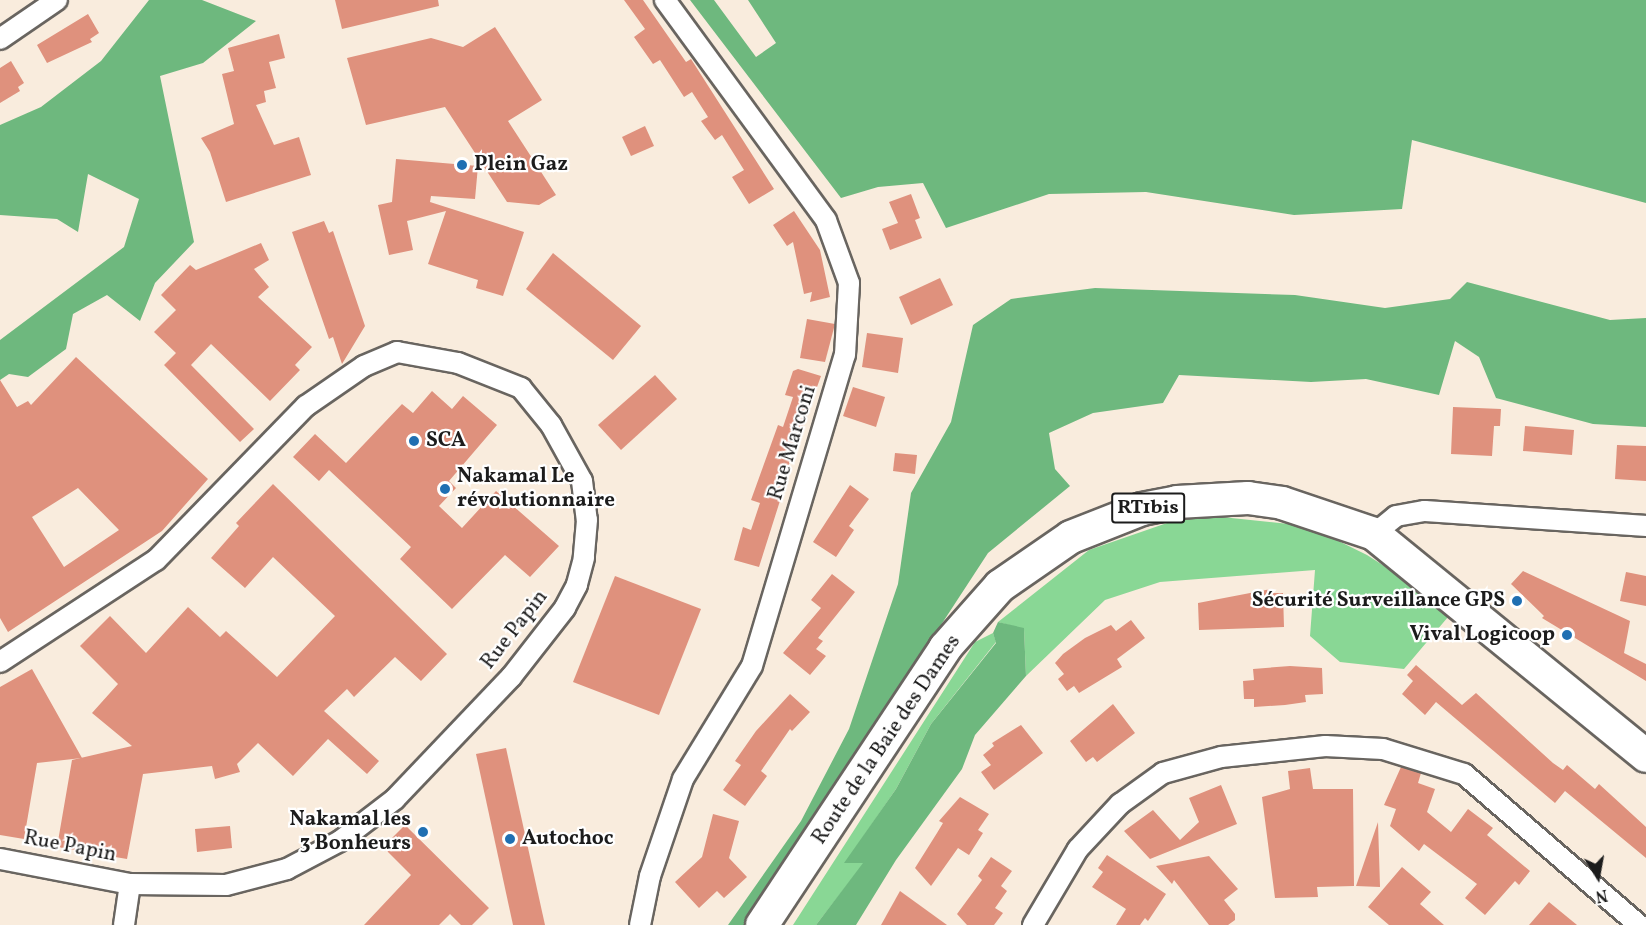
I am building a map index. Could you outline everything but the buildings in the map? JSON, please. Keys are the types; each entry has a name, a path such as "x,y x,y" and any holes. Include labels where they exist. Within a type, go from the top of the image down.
{"main road":[{"name":"Route de la Baie des Dames","path":"762,925 945,648 1000,586 1071,537 1142,510 1186,501 1248,498 1325,515 1374,534 1646,756"}],"street":[{"path":"0,39 57,0"},
{"name":"Rue Marconi","path":"640,925 651,876 683,779 752,666 845,355 849,283 826,220 665,0"},
{"name":"Rue Papin","path":"0,662 156,560 306,406 364,366 397,352 458,363 521,388 570,453 582,481 587,520 577,585 566,608 511,677 395,799 340,841 286,869 226,885 130,884 0,859"},
{"path":"1374,534 1396,516 1425,512 1646,526"},
{"path":"1033,925 1078,849 1120,804 1163,773 1221,756 1324,746 1383,749 1464,774 1639,925"},
{"name":"Rue Papin","path":"124,925 130,884"}],"green space":[{"path":"149,0 202,0 256,21 203,63 160,76 194,242 155,283 140,321 107,295 73,314 66,349 28,377 9,374 0,380 0,340 124,247 139,199 88,174 78,232 57,219 0,215 0,125 41,107 101,61"},
{"path":"690,0 714,0 756,57 776,43 748,0 1646,0 1646,203 1412,140 1402,209 1294,215 1146,192 1049,194 946,228 923,183 878,187 841,198"},
{"path":"1467,282 1610,320 1646,318 1646,427 1593,424 1496,398 1479,357 1455,341 1439,395 1366,379 1311,382 1179,375 1163,403 1093,413 1049,433 1055,469 1070,486 988,553 745,925 728,925 801,821 849,729 898,584 911,493 951,422 973,325 1011,299 1095,288 1295,295 1385,308 1450,299"},
{"path":"1193,514 1308,526 1367,555 1437,600 1448,617 1404,669 1340,662 1310,636 1315,570 1160,582 1105,600 1026,676 1024,629 998,622 1089,550"},
{"path":"998,622 1024,628 1026,676 975,735 962,769 896,860 856,925 816,925 863,863 844,863 896,789 931,724 996,643 993,633"},
{"path":"993,633 996,642 931,724 896,789 845,863 864,863 816,925 793,925 975,642"}],"place":[{"name":"Plein Gaz","path":"462,165"},
{"name":"SCA","path":"414,441"},
{"name":"Nakamal Le révolutionnaire","path":"445,489"},
{"name":"Sécurité Surveillance GPS","path":"1517,601"},
{"name":"Vival Logicoop","path":"1567,635"},
{"name":"Nakamal les 3 Bonheurs","path":"423,832"},
{"name":"Autochoc","path":"510,839"}]}
